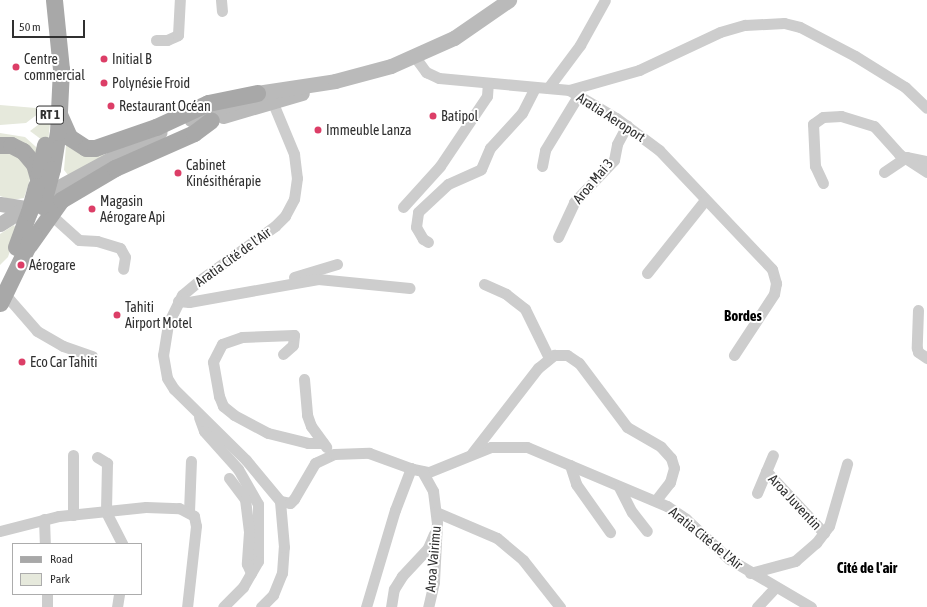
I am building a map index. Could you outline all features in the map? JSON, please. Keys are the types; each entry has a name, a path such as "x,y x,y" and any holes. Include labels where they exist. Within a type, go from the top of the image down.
{"main road":[{"name":"RT 1","path":"1,293 20,238 36,210 52,169 61,69 54,0"},
{"path":"58,112 69,138 86,148 95,148 156,127 208,103 266,96 335,81 372,72 415,57 454,38 504,2"},
{"name":"RT 1","path":"1,293 29,245 36,210 38,178 49,124 54,69 59,52"},
{"path":"120,154 211,120 266,96"},
{"path":"0,204 36,210 120,154 165,130 266,96"},
{"path":"0,224 60,200 88,182 194,133 211,120"},
{"path":"0,145 11,145 23,151 34,164 38,178"}],"street":[{"path":"156,40 167,40 178,35 180,0"},
{"path":"548,88 580,45 605,0"},
{"path":"542,166 545,150 573,93 639,70 720,32 745,25 784,23 800,27 868,63 904,87 927,108"},
{"name":"Aratia Aeroport","path":"415,57 421,66 433,76 488,83 548,88 573,93 627,125 659,150 772,269 776,283 774,294 734,355"},
{"path":"403,207 440,166 487,96 488,83"},
{"path":"428,242 423,239 416,227 418,212 448,184 481,169 490,148 522,113 535,87"},
{"name":"Aratia Cité de l'Air","path":"266,96 294,154 298,182 294,199 285,216 275,226 200,280 178,301 165,335 164,366 174,389 197,414 246,460 280,501 290,503 294,499 315,463 331,455 369,454 422,471 438,469 471,454 502,446 522,446 570,465 636,495 656,500 677,512 729,559 775,588 811,607"},
{"path":"822,183 815,166 813,124 823,117 841,116 874,126 888,144 927,172"},
{"name":"Aroa Mai 3","path":"558,236 574,202 614,160 619,138 627,125"},
{"path":"884,172 906,158 927,161"},
{"path":"647,273 705,200"},
{"path":"36,210 79,240 97,240 120,248 125,257 123,269"},
{"path":"254,289 337,264"},
{"path":"178,301 189,302 254,289 322,279 410,288"},
{"path":"484,284 506,294 525,309 549,358"},
{"path":"1,293 10,300 17,311 37,331 63,346 92,356"},
{"path":"918,310 917,348 927,358"},
{"path":"283,354 293,345 294,335 242,337 222,344 213,362 215,386 223,406 234,415 268,433 308,443 323,443"},
{"path":"471,454 538,368 549,358 558,354 567,355 579,363 627,427 667,452 674,464 673,476 667,488 656,500"},
{"path":"304,379 307,414 311,426 331,455"},
{"name":"Aratia Cité de l'Air","path":"197,414 204,431 238,469 258,504 259,554 243,587 223,607"},
{"path":"73,455 73,515"},
{"name":"Aroa Juventin","path":"757,493 773,455"},
{"path":"97,457 107,463 106,512 122,543"},
{"path":"189,512 191,461"},
{"name":"Aroa Juventin","path":"750,573 794,561 807,553 824,533 837,506 847,464"},
{"path":"570,465 576,484 610,532"},
{"path":"366,607 393,516 411,468"},
{"name":"Aroa Vairimu","path":"422,471 433,491 437,517 434,582 428,607"},
{"name":"Aroa Juventin","path":"766,471 824,533"},
{"path":"229,478 245,499 248,532 247,564 251,573"},
{"path":"619,487 632,512 646,531"},
{"path":"265,605 278,585 284,560 280,501"},
{"path":"0,531 44,519 152,507 179,508 189,512 194,516 196,526 187,607"},
{"path":"391,607 394,589 402,576 428,548 437,517"},
{"name":"Aroa Vairimu","path":"437,517 497,538 523,560 560,607"},
{"path":"44,519 46,543"},
{"path":"757,607 775,588"},
{"path":"47,595 47,607"},
{"path":"117,607 119,595"}],"green space":[{"path":"0,105 36,108 39,113 26,123 0,125"},
{"path":"51,115 48,142 46,143 30,131"},
{"path":"0,133 25,137 45,155 0,143"},
{"path":"66,145 88,154 109,155 68,175 64,170"},
{"path":"3,152 18,154 32,173 24,198 12,200 0,196 0,154"},
{"path":"14,225 17,231 8,257 0,265 0,234"}],"place":[{"name":"Initial B","path":"104,59"},
{"name":"Centre commercial","path":"16,67"},
{"name":"Polynésie Froid","path":"104,83"},
{"name":"Restaurant Océan","path":"111,106"},
{"name":"Batipol","path":"433,116"},
{"name":"Immeuble Lanza","path":"318,130"},
{"name":"Cabinet Kinésithérapie","path":"178,173"},
{"name":"Magasin Aérogare Api","path":"92,209"},
{"name":"Aérogare","path":"21,265"},
{"name":"Tahiti Airport Motel","path":"117,315"},
{"name":"Eco Car Tahiti","path":"22,362"}],"district":[{"name":"Bordes","path":"743,316"},
{"name":"Cité de l'air","path":"867,568"}]}
